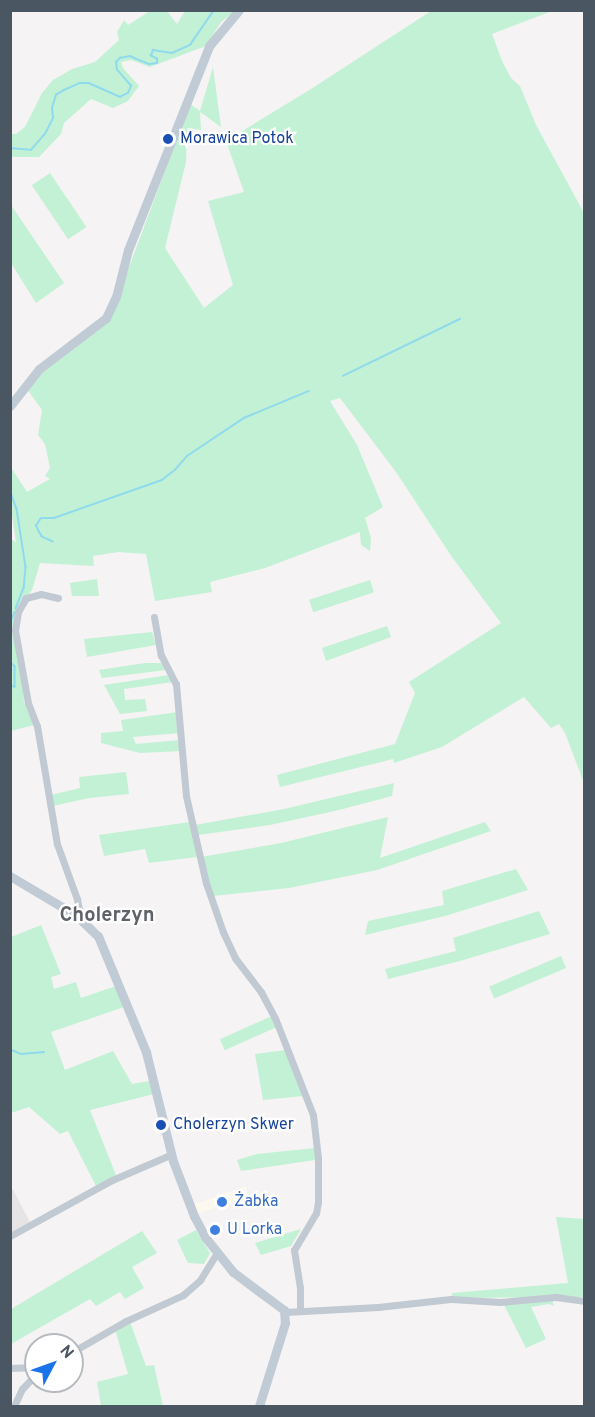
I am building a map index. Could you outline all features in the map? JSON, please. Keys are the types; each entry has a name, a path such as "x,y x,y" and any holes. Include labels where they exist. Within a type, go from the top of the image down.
{"street":[{"path":"10,406 39,369 106,318 116,297 128,250 209,46 239,10"},
{"path":"58,598 41,594 26,598 18,612 15,630 28,703 38,726 57,844 81,919"},
{"path":"154,617 161,655 176,684 186,796 206,883 223,932 235,958 261,992 275,1017 313,1115 318,1158 318,1203 316,1213 294,1250 300,1288 300,1310"},
{"path":"10,876 81,919 99,936 120,982 146,1052 172,1154 190,1208 217,1253 243,1281 278,1303 285,1312 285,1323 259,1407"},
{"path":"10,1236 112,1180 172,1154"},
{"path":"84,1345 126,1321 183,1295 200,1280 217,1253"},
{"path":"285,1312 335,1310 451,1299 500,1302 556,1298 585,1301"},
{"path":"14,1407 24,1387"}],"shaded area":[{"path":"10,1184 30,1222 10,1233"},
{"path":"246,1186 248,1200 197,1213 193,1205"}],"green space":[{"path":"150,11 167,11 177,24 185,11 235,11 221,22 206,46 150,67 131,60 121,62 123,68 139,86 128,101 113,108 91,99 64,123 61,134 39,157 11,157 10,134 16,134 25,127 42,93 53,80 72,69 95,62 119,40 117,32 124,20 128,25"},
{"path":"431,11 552,11 492,34 502,61 511,78 520,86 536,125 584,213 584,783 565,733 559,724 551,728 524,697 442,747 394,763 393,759 280,787 277,775 395,744 415,693 409,682 501,623 452,557 396,472 340,398 330,401 357,445 383,507 365,518 371,538 370,551 361,545 360,532 265,568 210,582 212,592 155,601 146,554 118,552 93,556 94,566 40,563 32,590 16,613 24,702 34,725 11,731 11,539 16,542 11,509 10,466 27,492 50,479 45,476 50,468 45,444 38,435 42,410 27,389 47,368 110,318 190,104 200,111 213,67 221,127 200,112 201,130 187,128 186,162 165,248 204,308 233,285 208,201 244,192 226,141"},
{"path":"50,173 86,227 68,239 32,185"},
{"path":"11,205 64,283 36,303 11,263"},
{"path":"97,579 99,596 72,596 70,583"},
{"path":"370,580 374,592 313,612 309,600"},
{"path":"387,626 391,637 326,661 322,648"},
{"path":"152,632 156,645 87,657 84,639"},
{"path":"145,663 162,663 166,670 102,678 99,670"},
{"path":"169,675 173,682 124,689 125,700 145,699 147,711 120,714 104,685"},
{"path":"178,712 180,733 133,737 136,744 180,740 181,751 140,753 101,743 101,733 123,731 121,720"},
{"path":"126,772 129,794 89,798 53,806 51,795 80,788 79,777"},
{"path":"394,783 392,796 270,825 198,835 195,825 284,809"},
{"path":"388,817 380,858 485,822 491,831 377,870 289,888 213,896 201,857 281,843"},
{"path":"190,822 197,857 149,863 145,849 104,856 99,835"},
{"path":"516,869 528,890 445,916 365,935 368,921 444,905 442,891"},
{"path":"539,911 550,934 460,961 388,979 385,969 456,951 453,938"},
{"path":"41,925 61,974 51,977 54,989 76,982 81,998 116,986 124,1007 51,1032 65,1070 113,1051 132,1084 150,1081 154,1094 90,1110 116,1175 96,1186 68,1131 60,1134 29,1107 11,1113 11,937"},
{"path":"561,956 566,968 494,998 489,986"},
{"path":"272,1016 277,1027 225,1050 220,1039"},
{"path":"286,1050 303,1096 263,1100 255,1054"},
{"path":"315,1148 315,1160 241,1171 237,1160 257,1154"},
{"path":"556,1217 584,1219 584,1297 452,1298 452,1293 568,1283"},
{"path":"301,1229 291,1246 261,1255 255,1243"},
{"path":"196,1230 210,1253 204,1264 188,1263 177,1240"},
{"path":"142,1231 157,1253 132,1267 144,1288 125,1299 120,1292 96,1306 90,1299 30,1333 24,1333 24,1337 11,1344 11,1309"},
{"path":"552,1300 554,1306 549,1304 531,1307 546,1339 526,1348 504,1305"},
{"path":"130,1322 146,1366 154,1365 163,1406 101,1406 97,1382 128,1374 115,1329"}],"waterway":[{"path":"10,148 31,150 45,134 53,118 52,108 56,95 64,90 80,83 89,83 120,97 128,93 131,86 117,70 116,62 120,58 130,56 149,64 157,63 157,59 151,56 153,50 172,53 190,45 214,10"},
{"path":"343,376 460,319"},
{"path":"53,542 42,537 39,532 36,526 41,518 54,518 162,480 187,456 244,418 309,391"},
{"path":"10,490 17,509 26,567 24,588 16,609"},
{"path":"10,624 14,613"},
{"path":"10,662 15,666 15,687 10,686"},
{"path":"10,1049 21,1054 44,1052"}],"place":[{"name":"Morawica Potok","path":"168,139"},
{"name":"Cholerzyn Skwer","path":"161,1125"},
{"name":"Żabka","path":"222,1202"},
{"name":"U Lorka","path":"215,1230"}],"district":[{"name":"Cholerzyn","path":"107,916"}]}
